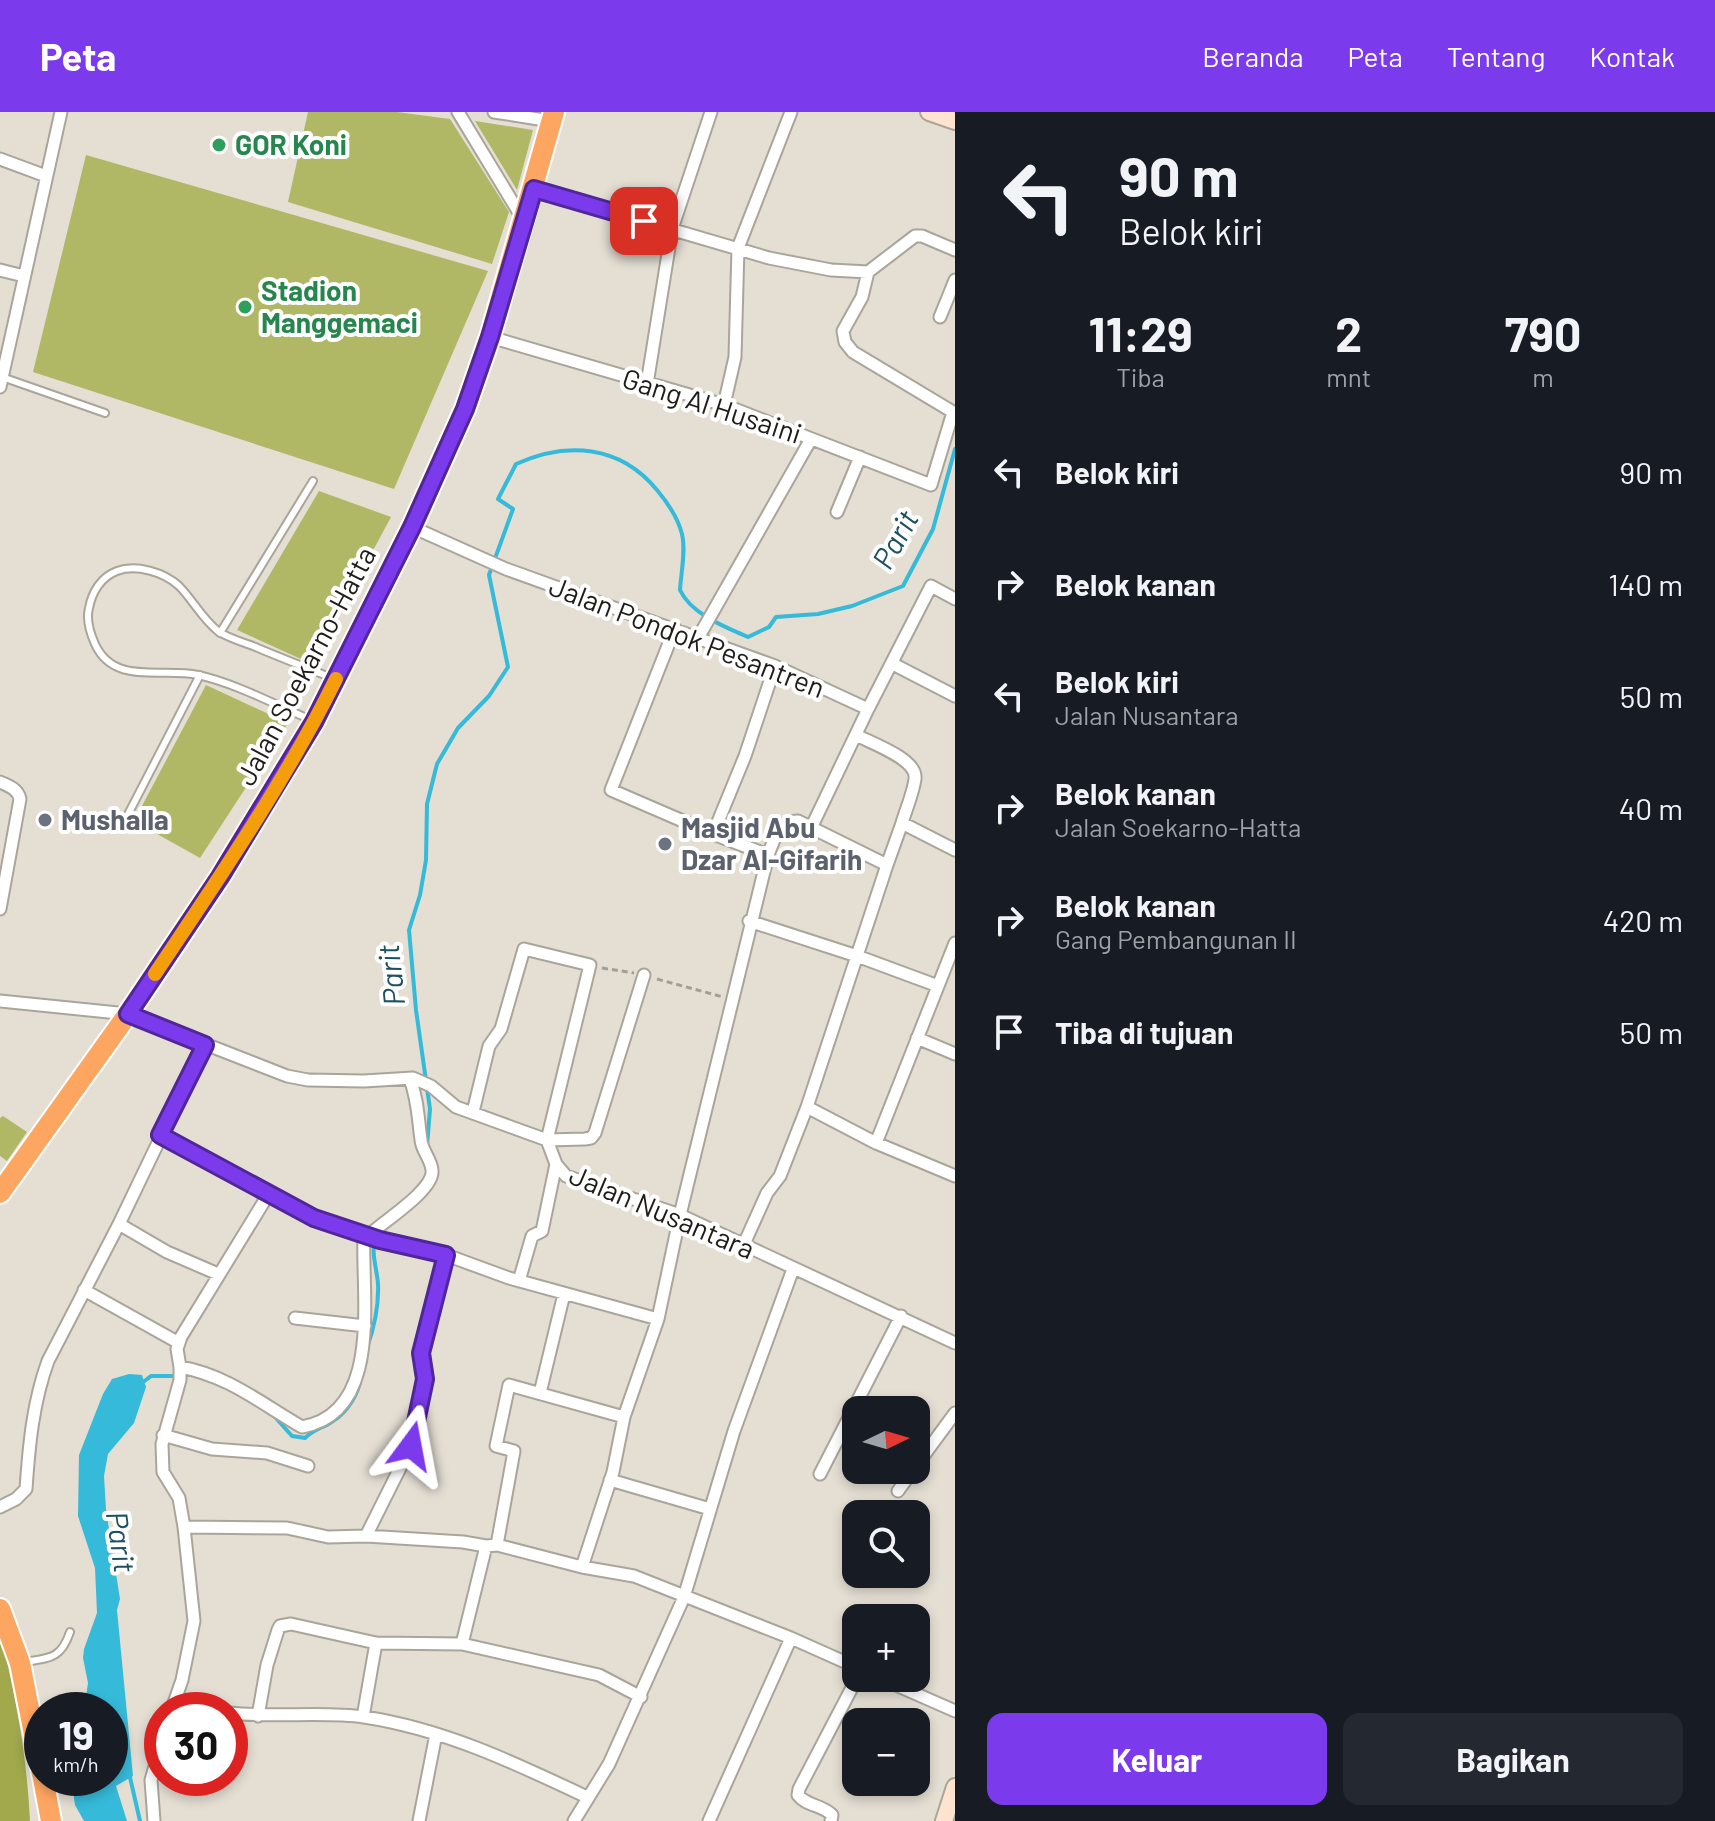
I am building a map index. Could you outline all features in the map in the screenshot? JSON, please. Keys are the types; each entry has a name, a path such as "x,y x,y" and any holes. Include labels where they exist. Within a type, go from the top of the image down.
{"highway":[{"name":"Jalan Soekarno-Hatta","path":"0,1193 128,1014 220,877 314,722 412,527 465,409 490,337 552,117"},
{"path":"0,1609 20,1663 26,1692"},
{"path":"46,1796 51,1821"}],"main road":[{"path":"929,112 954,117"},
{"path":"944,1821 955,1787"}],"street":[{"path":"1,382 61,112"},
{"path":"458,112 524,221"},
{"path":"494,112 552,117"},
{"path":"647,384 672,229 711,112"},
{"path":"724,405 735,357 738,248 791,112"},
{"path":"0,159 46,176"},
{"path":"534,189 796,264 868,272"},
{"path":"953,412 853,352 845,342 843,331 862,297 868,272 915,236 955,250"},
{"path":"0,270 24,276"},
{"path":"940,317 955,280"},
{"name":"Gang Al Husaini","path":"490,337 724,405 931,485 953,412"},
{"path":"698,638 811,439"},
{"path":"837,512 860,457"},
{"name":"Jalan Pondok Pesantren","path":"412,527 506,569 775,666 868,709"},
{"path":"812,826 931,586 955,599"},
{"path":"675,628 611,790 768,855"},
{"path":"893,664 955,696"},
{"path":"713,834 745,756 775,666"},
{"path":"744,1244 767,1193 780,1176 807,1107 915,780 913,769 900,757 856,735"},
{"path":"0,782 19,793 20,799 0,909"},
{"path":"582,1567 610,1480 624,1417 658,1319 749,921 775,837 787,822 794,820 812,826 887,865"},
{"path":"902,823 955,850"},
{"path":"749,921 938,986"},
{"path":"876,1143 955,943"},
{"path":"473,1112 489,1046 501,1029 524,949 590,965 547,1140 585,1139 595,1133 644,975"},
{"path":"0,1001 128,1014 287,1076 308,1080 412,1078 419,1106 421,1143 432,1177 371,1237 362,1269 363,1350 348,1399 320,1424 302,1427 239,1386 180,1367"},
{"path":"917,1038 955,1054"},
{"path":"0,1507 16,1499 26,1489 31,1429 39,1384 205,1045"},
{"name":"Jalan Nusantara","path":"412,1078 431,1086 456,1107 547,1140 556,1164 566,1176 680,1215 955,1343"},
{"path":"807,1107 876,1143 955,1176"},
{"path":"160,1135 314,1218 371,1237 446,1255 519,1281 658,1319"},
{"path":"519,1281 532,1236 542,1231 556,1164"},
{"path":"178,1692 194,1621 179,1498 163,1472 163,1435 177,1396 179,1343 268,1195"},
{"path":"119,1224 167,1252 218,1274"},
{"path":"366,1536 411,1446 425,1379 421,1353 446,1255"},
{"path":"574,1821 609,1764 684,1597 734,1431 793,1269"},
{"path":"84,1290 179,1343"},
{"path":"540,1393 564,1294"},
{"path":"820,1474 901,1316"},
{"path":"295,1318 365,1326"},
{"path":"462,1644 514,1451 496,1446 509,1385 624,1417"},
{"path":"930,1447 955,1413"},
{"path":"163,1435 212,1449 267,1453 308,1466"},
{"path":"610,1480 710,1509"},
{"path":"898,1491 903,1484"},
{"path":"184,1527 287,1528 328,1537 366,1536 491,1545 634,1576 842,1661"},
{"path":"258,1716 267,1665 280,1626 291,1624 376,1643 462,1644 599,1675 641,1697"},
{"path":"709,1821 791,1638"},
{"path":"363,1717 376,1643"},
{"path":"831,1821 832,1815 828,1810 801,1800 798,1795 850,1692"},
{"path":"912,1692 955,1711"},
{"path":"248,1715 363,1717 436,1734 503,1758 587,1797"},
{"path":"419,1821 436,1734"},
{"path":"152,1796 154,1821"}],"lane":[{"path":"1,382 105,413"},
{"path":"220,633 313,481"},
{"path":"314,722 200,675 172,671 135,673 114,666 99,653 91,635 88,609 94,593 101,581 116,571 135,567 152,571 178,586 220,633 335,679"},
{"path":"122,826 200,675"},
{"path":"20,1663 54,1657 66,1645 70,1632"}],"path":[{"path":"590,965 644,975 731,999"}],"green space":[{"path":"308,112 397,112 450,119 509,212 492,264 288,202"},
{"path":"475,121 533,130 517,190"},
{"path":"86,155 488,271 394,489 33,372"},
{"path":"319,491 391,517 312,664 237,630"},
{"path":"206,685 288,723 200,858 134,821"},
{"path":"3,1116 27,1132 7,1161 0,1156 0,1118"},
{"path":"0,1634 20,1727 24,1796 28,1796 30,1821 0,1821"}],"water":[{"path":"129,1374 142,1375 146,1387 134,1423 108,1454 104,1476 106,1510 120,1599 117,1610 125,1692 87,1692 84,1649 97,1613 95,1568 78,1516 79,1455 112,1379"},
{"path":"128,1724 133,1776 128,1779"},
{"path":"74,1796 119,1796 127,1821 84,1821"}],"waterway":[{"name":"Parit","path":"427,1146 430,1109 409,930 420,895 426,860 427,804 437,764 458,728 489,696 508,667 489,575 513,509 498,499 516,464 554,452 573,450 610,456 642,475 665,500 680,528 684,547 680,590 685,598 710,619 748,637 769,627 776,617 818,614 852,606 903,586 933,529 955,449"},
{"name":"Parit","path":"367,1348 378,1300 375,1239"},
{"name":"Parit","path":"142,1383 151,1376 178,1376"},
{"name":"Parit","path":"275,1417 292,1436 305,1438 343,1413 355,1395 361,1376"},
{"name":"Parit","path":"129,1773 140,1821"}],"slow traffic":[{"path":"155,974 220,877 314,722 336,679"}],"place":[{"name":"GOR Koni","path":"219,145"},
{"name":"Stadion Manggemaci","path":"245,307"},
{"name":"Mushalla","path":"45,820"},
{"name":"Masjid Abu Dzar Al-Gifarih","path":"665,844"}],"route":[{"path":"411,1446 425,1379 421,1353 446,1255 380,1240 314,1218 160,1135 205,1045 128,1014 220,877 314,722 412,527 465,409 534,189 644,221"}]}
